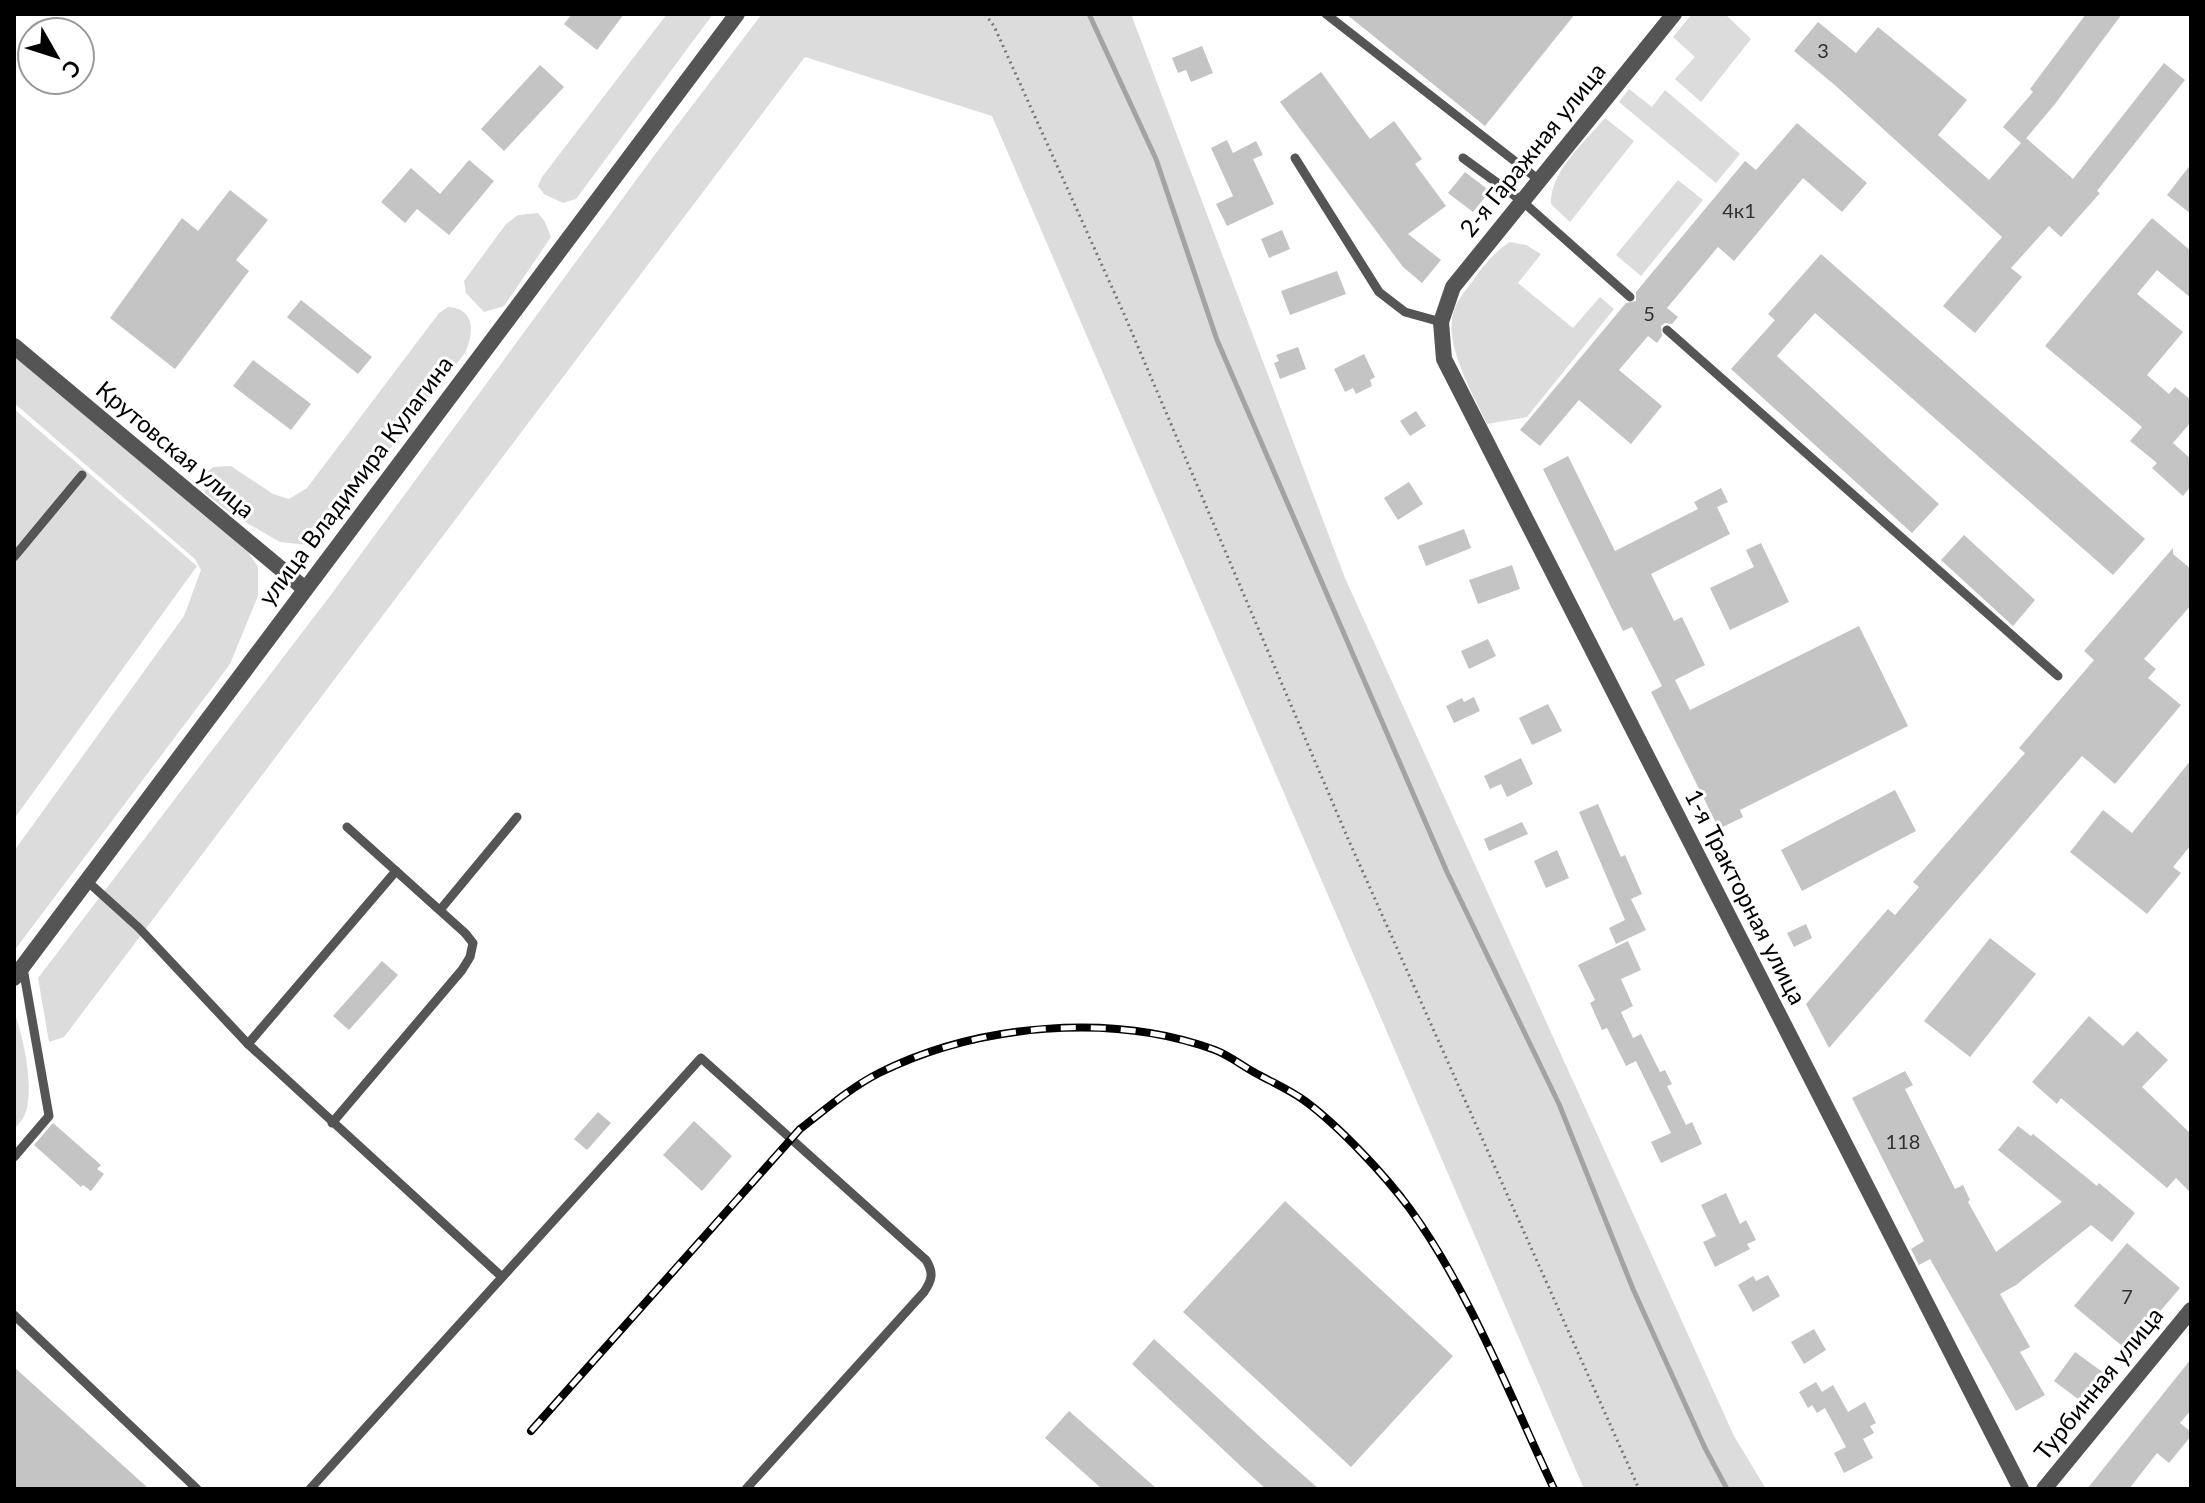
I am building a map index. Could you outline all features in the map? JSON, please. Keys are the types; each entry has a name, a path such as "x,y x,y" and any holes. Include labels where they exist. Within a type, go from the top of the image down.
{"street":[{"name":"улица Владимира Кулагина","path":"18,972 737,14"},
{"name":"2-я Гаражная улица","path":"1441,322 1453,287 1674,14"},
{"name":"1-я Тракторная улица","path":"1441,322 1444,359 2021,1489"},
{"name":"Крутовская улица","path":"14,346 305,589"},
{"name":"Турбинная улица","path":"2044,1489 2191,1310"}],"lane":[{"path":"1326,14 1539,180"},
{"path":"1295,158 1379,292 1405,312 1441,322"},
{"path":"1463,158 1522,201 1630,297"},
{"path":"1667,330 2058,676"},
{"path":"14,557 82,475"},
{"path":"440,910 517,817"},
{"path":"332,1123 462,970 470,957 473,943 347,827"},
{"path":"248,1044 396,871"},
{"path":"87,881 139,928 248,1044 502,1277"},
{"path":"14,1157 49,1116 18,972"},
{"path":"310,1489 701,1058 926,1260 932,1269 932,1281 924,1292 746,1489"},
{"path":"14,1315 197,1489"}],"path":[{"path":"985,14 994,26 1124,314 1349,841 1639,1489"}],"shaded area":[{"path":"667,14 713,14 576,199 563,203 544,194 538,186 542,177"},
{"path":"762,14 1131,14 1345,578 1734,1436 1766,1489 1584,1489 992,116 805,57 64,1037 49,1042 38,978 330,596"},
{"path":"1692,14 1725,14 1751,39 1701,102 1675,79 1695,57 1673,37"},
{"path":"1629,89 1652,107 1665,90 1740,154 1716,183 1619,102"},
{"path":"1605,118 1634,141 1570,222 1551,204 1556,180 1570,158"},
{"path":"1678,180 1703,200 1641,276 1616,255"},
{"path":"538,213 551,237 504,306 484,312 466,293 464,281 506,224 518,215"},
{"path":"1510,242 1526,245 1541,254 1518,283 1573,328 1600,297 1614,309 1527,417 1487,424 1460,367 1452,336 1452,321 1462,295 1489,260"},
{"path":"448,307 464,312 468,317 471,330 465,353 327,530 309,545 280,542 233,515 205,493 203,476 213,467 231,466 273,494 289,499 307,488 439,313"},
{"path":"14,356 247,550 258,567 258,596 230,664 14,951 14,851 184,616 201,570 195,559 14,403"},
{"path":"14,409 197,566 14,819"},
{"path":"14,1011 24,1048 29,1091 25,1114 14,1129"}],"building":[{"path":"572,14 624,14 597,50 564,24"},
{"path":"1346,14 1575,14 1485,126"},
{"path":"2086,14 2122,14 2026,138 2073,179 2164,63 2185,80 2097,191 2100,193 2061,237 2049,226 2011,268 2022,277 1975,333 1943,306 2002,237 1794,51 1818,22 1856,53 1878,27 1967,100 1938,135 1989,180 2021,143 2003,127 2033,92 2030,89"},
{"path":"1202,46 1213,73 1191,82 1186,70 1178,73 1172,58"},
{"path":"540,65 564,87 504,151 481,129"},
{"path":"1321,72 1370,139 1394,121 1422,159 1415,164 1446,206 1408,234 1441,260 1422,283 1403,267 1280,102"},
{"path":"1797,123 1867,183 1842,212 1803,178 1734,261 1718,247 1667,308 1678,317 1672,324 1661,326 1662,336 1657,343 1648,336 1619,370 1662,406 1631,444 1579,400 1540,446 1520,430 1626,303 1636,301 1636,292 1745,161 1756,170"},
{"path":"1227,140 1233,153 1256,141 1263,155 1253,159 1274,204 1227,226 1216,204 1233,196 1211,148"},
{"path":"469,160 494,181 449,235 417,209 405,223 381,202 411,168 440,194"},
{"path":"2191,164 2191,214 2167,195"},
{"path":"1465,172 1490,191 1473,212 1448,193"},
{"path":"230,190 268,220 236,260 249,271 175,369 110,318 182,218 198,231"},
{"path":"2152,218 2191,251 2191,298 2157,270 2137,294 2183,332 2147,375 2169,394 2175,387 2191,400 2191,422 2173,443 2191,459 2191,486 2183,496 2152,468 2157,463 2130,441 2142,427 2045,346"},
{"path":"1282,230 1290,249 1269,258 1261,239"},
{"path":"1821,254 2145,539 2113,575 1815,313 1777,356 1939,504 1912,533 1731,369 1775,320 1768,314"},
{"path":"1337,271 1346,294 1290,315 1281,291"},
{"path":"301,300 372,357 358,374 287,317"},
{"path":"1298,347 1306,369 1280,379 1274,363 1279,361 1276,355"},
{"path":"1364,354 1375,377 1370,380 1372,386 1356,394 1353,388 1345,392 1334,369"},
{"path":"253,360 311,404 291,430 233,386"},
{"path":"1416,411 1426,426 1410,436 1400,421"},
{"path":"1568,456 1615,551 1698,509 1694,502 1721,488 1728,502 1717,507 1730,534 1651,574 1674,621 1682,617 1705,665 1675,680 1690,710 1859,626 1908,726 1740,810 1743,817 1719,829 1651,692 1662,686 1632,627 1623,631 1543,469"},
{"path":"1409,482 1423,504 1398,520 1384,498"},
{"path":"1464,529 1471,548 1426,566 1418,546"},
{"path":"1964,535 2035,600 2013,626 1941,560"},
{"path":"1761,543 1789,602 1730,630 1710,588 1754,567 1746,550"},
{"path":"2173,548 2173,554 2191,569 2191,605 2144,659 2156,669 2148,678 2181,705 2115,784 2082,756 1829,1048 1806,1004 1888,909 1895,915 1919,887 1913,882 2025,753 2019,748 2094,660 2084,651"},
{"path":"1512,565 1520,589 1478,604 1469,580"},
{"path":"1488,639 1496,656 1469,669 1461,651"},
{"path":"1474,697 1480,711 1454,723 1446,706 1462,698 1464,702"},
{"path":"1548,704 1562,731 1532,745 1519,718"},
{"path":"1521,758 1533,784 1507,797 1501,784 1490,789 1484,776"},
{"path":"2191,760 2191,845 2173,867 2181,873 2147,914 2070,852 2103,810 2132,833"},
{"path":"1895,790 1916,831 1802,891 1781,850"},
{"path":"1598,804 1621,857 1625,855 1642,894 1631,899 1646,930 1616,944 1609,928 1625,920 1579,812"},
{"path":"1522,822 1528,834 1489,851 1484,839"},
{"path":"1557,850 1569,878 1546,888 1534,861"},
{"path":"1806,924 1812,938 1794,947 1787,933"},
{"path":"1990,938 2036,974 1970,1057 1924,1021"},
{"path":"1628,941 1641,970 1621,979 1633,1006 1621,1012 1633,1038 1641,1034 1660,1072 1665,1070 1672,1084 1667,1086 1686,1125 1692,1122 1702,1144 1661,1163 1651,1142 1671,1133 1636,1061 1626,1066 1607,1028 1602,1030 1590,1003 1595,1000 1578,965"},
{"path":"382,961 398,975 349,1030 333,1016"},
{"path":"2089,1016 2123,1046 2137,1031 2168,1060 2142,1087 2191,1134 2191,1193 2176,1178 2167,1188 2061,1098 2057,1104 2032,1082"},
{"path":"1905,1071 1913,1085 1905,1089 1955,1189 1963,1185 1970,1200 1968,1202 1996,1252 2062,1202 1998,1150 2018,1126 2031,1136 2033,1134 2097,1186 2099,1183 2135,1213 2112,1242 2091,1225 2016,1285 2000,1294 2030,1347 2020,1352 2045,1395 2016,1411 1930,1259 1919,1265 1911,1249 1924,1241 1852,1098"},
{"path":"598,1112 611,1123 587,1150 574,1139"},
{"path":"694,1121 732,1156 702,1191 663,1155"},
{"path":"53,1123 101,1165 97,1169 104,1174 91,1191 83,1185 81,1187 34,1145"},
{"path":"1726,1193 1740,1224 1746,1220 1756,1240 1747,1244 1750,1249 1715,1267 1703,1242 1716,1236 1701,1205"},
{"path":"1285,1201 1453,1356 1351,1467 1183,1312"},
{"path":"2127,1243 2180,1288 2127,1350 2074,1306"},
{"path":"1768,1275 1780,1296 1753,1312 1738,1285 1753,1276 1756,1281"},
{"path":"1814,1329 1826,1350 1804,1364 1791,1342"},
{"path":"1154,1339 1319,1489 1266,1489 1247,1472 1132,1364"},
{"path":"2075,1352 2104,1373 2082,1402 2054,1381"},
{"path":"2191,1359 2191,1410 2180,1423 2191,1432 2191,1436 2169,1463 2157,1453 2129,1489 2087,1489"},
{"path":"14,1367 149,1489 14,1489"},
{"path":"1816,1382 1822,1392 1833,1385 1848,1412 1865,1402 1876,1423 1870,1426 1874,1433 1863,1439 1873,1458 1844,1473 1834,1453 1846,1447 1825,1408 1817,1413 1812,1405 1808,1408 1799,1392"},
{"path":"1069,1411 1157,1489 1102,1489 1045,1438"}],"waterway":[{"path":"1089,14 1156,159 1217,340 1447,872 1559,1104 1633,1289 1705,1448 1727,1489"}],"railway":[{"path":"531,1431 800,1129 848,1092 879,1073 917,1056 958,1043 1001,1034 1089,1028 1175,1038 1220,1052 1299,1097 1347,1137 1410,1209 1452,1275 1554,1489"}]}
